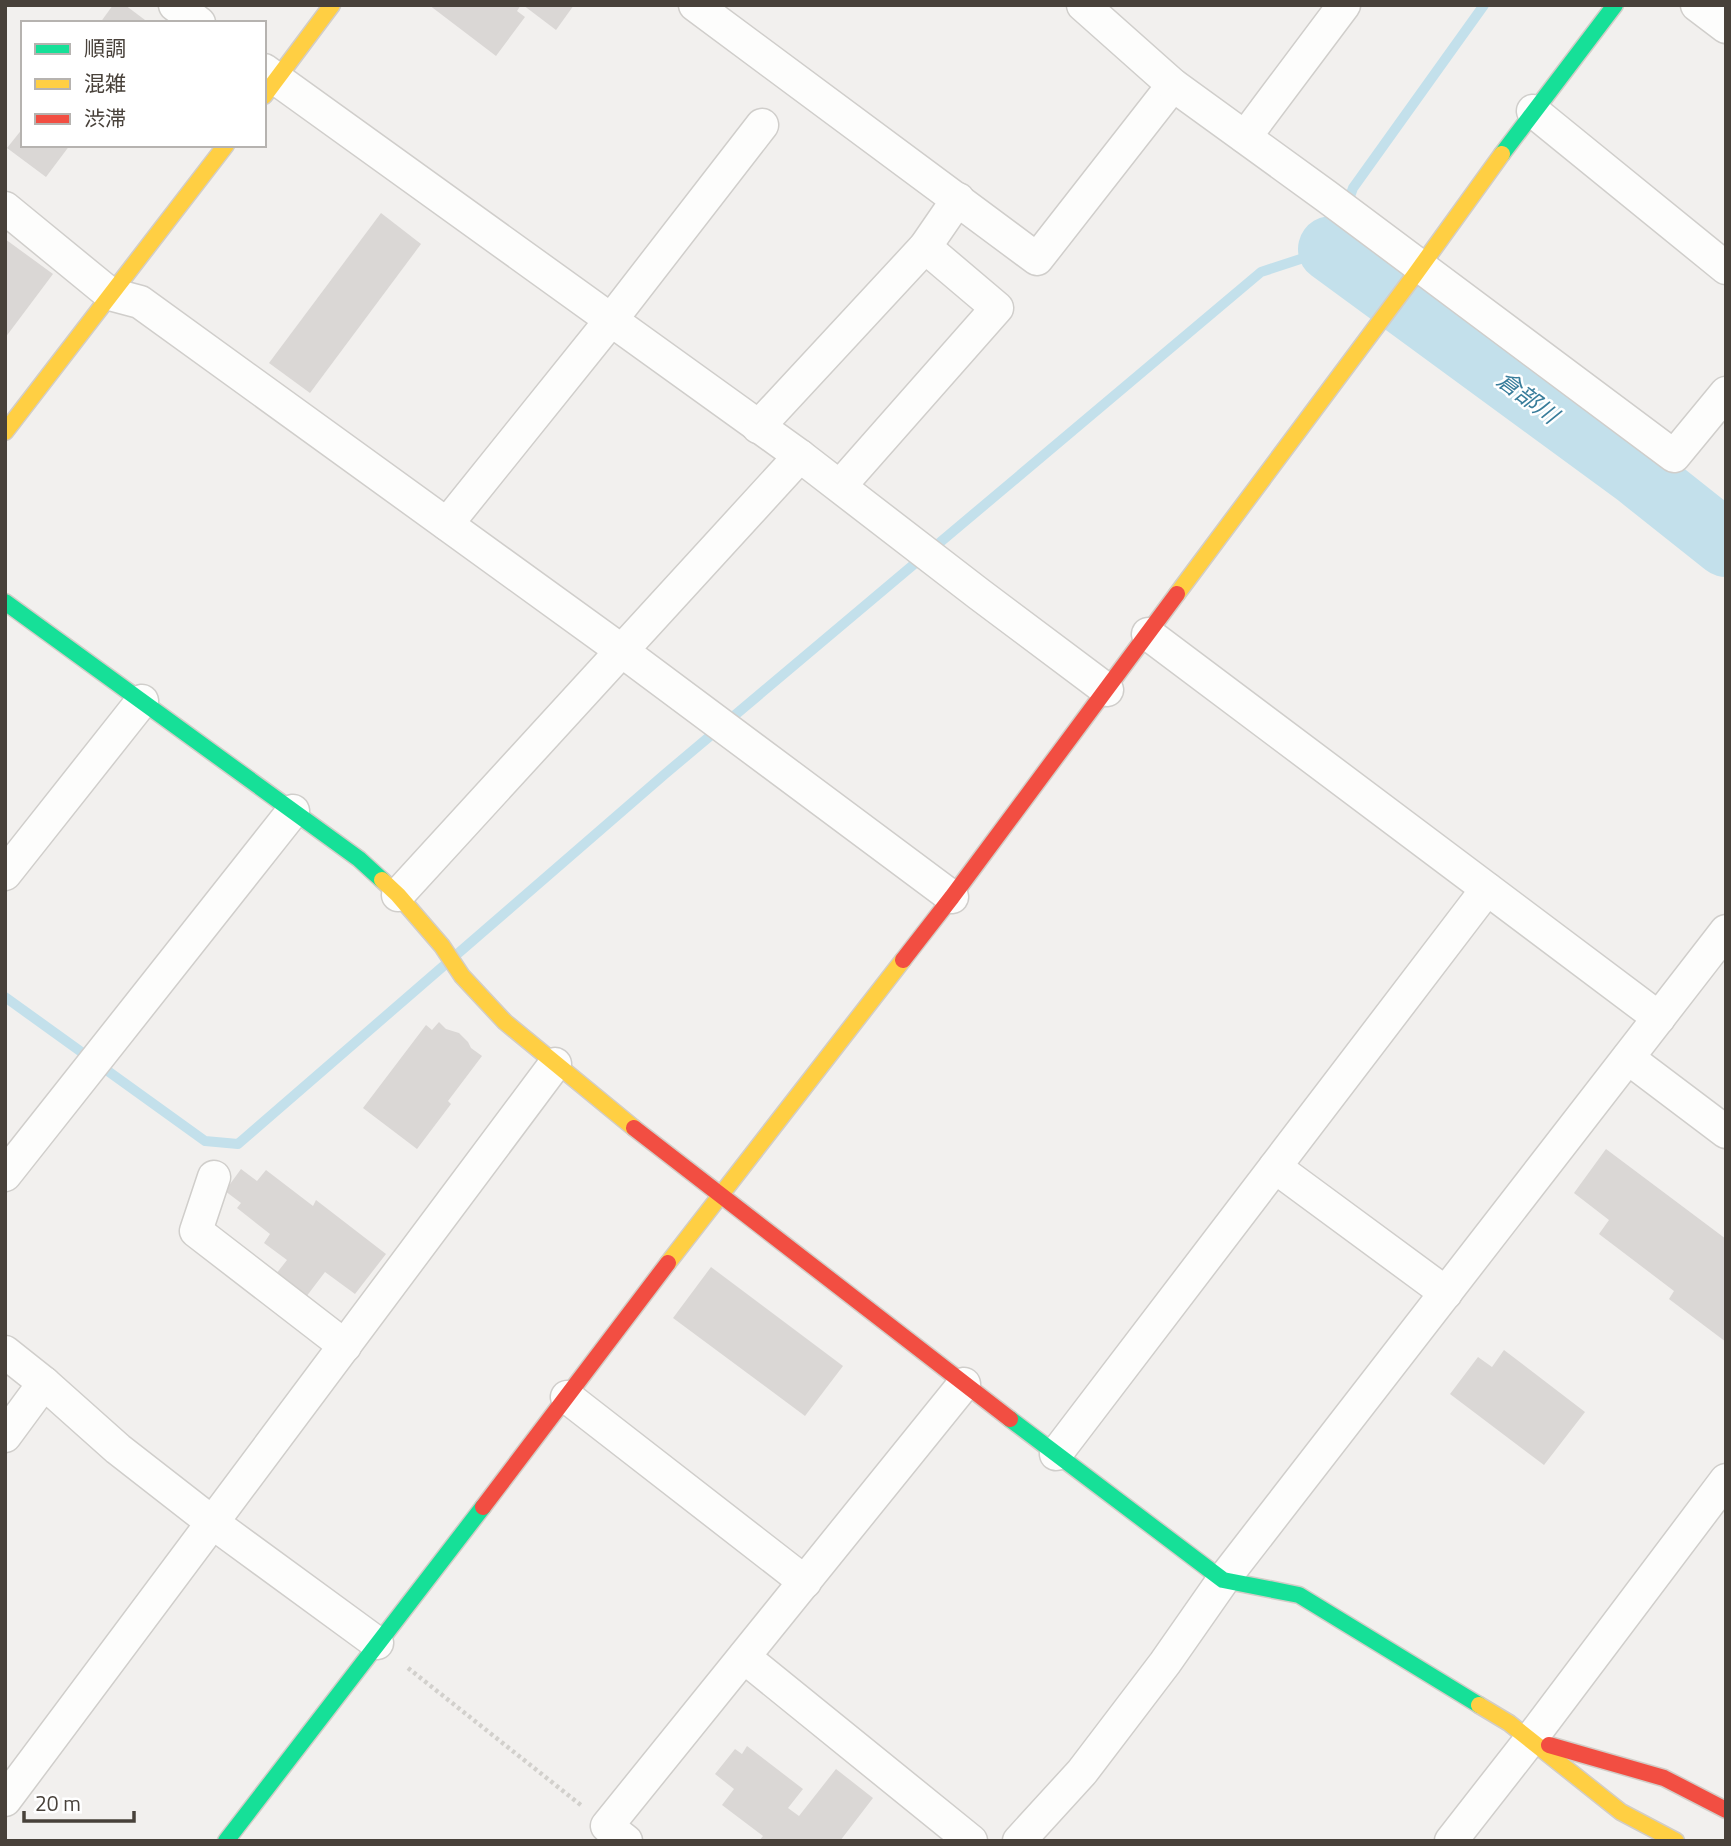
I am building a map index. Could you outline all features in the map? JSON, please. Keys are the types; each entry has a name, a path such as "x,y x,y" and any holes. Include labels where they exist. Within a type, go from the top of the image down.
{"street":[{"path":"175,5 196,21"},
{"path":"332,5 268,82 611,320 800,456 1107,690"},
{"path":"695,5 1037,259 1173,85"},
{"path":"1245,137 1344,5"},
{"path":"226,1841 720,1194 952,897 1418,271 1533,111 1615,5"},
{"path":"1698,5 1726,27"},
{"path":"1090,8 1173,85 1326,196 1418,271 1674,456 1726,393"},
{"path":"1533,111 1726,268"},
{"path":"447,524 611,320 762,125"},
{"path":"5,432 224,147"},
{"path":"758,427 925,247 958,199"},
{"path":"5,208 110,294 140,302 622,651 952,897"},
{"path":"840,486 998,308 925,247"},
{"path":"398,895 800,456"},
{"path":"5,602 359,859 398,895 442,946 462,976 505,1022 555,1064 964,1384 1223,1580 1299,1595 1509,1723 1621,1812 1676,1841"},
{"path":"1148,635 1658,1018"},
{"path":"5,874 142,701"},
{"path":"5,1175 293,811"},
{"path":"1056,1454 1487,889"},
{"path":"1019,1841 1082,1772 1223,1580 1658,1018 1723,939"},
{"path":"1629,1058 1726,1132"},
{"path":"5,1800 555,1064"},
{"path":"1275,1167 1446,1293"},
{"path":"214,1177 196,1231 345,1346"},
{"path":"5,1352 118,1449 213,1523 377,1643"},
{"path":"5,1436 44,1383"},
{"path":"616,1834 744,1657 964,1384"},
{"path":"567,1397 805,1582"},
{"path":"1451,1841 1726,1480"},
{"path":"744,1657 971,1841"},
{"path":"1530,1740 1664,1778 1726,1810"}],"path":[{"path":"377,1643 616,1834"}],"building":[{"path":"113,5 125,5 146,21 101,21"},
{"path":"429,5 521,5 517,11 525,17 496,56"},
{"path":"523,5 574,5 556,30"},
{"path":"21,130 21,147 68,147 46,177 7,148"},
{"path":"381,213 421,244 310,393 269,363"},
{"path":"5,239 53,274 5,338"},
{"path":"439,1022 446,1029 459,1033 471,1048 482,1056 417,1149 363,1108 426,1025 432,1030"},
{"path":"1606,1149 1726,1239 1726,1342 1669,1299 1674,1291 1599,1234 1609,1220 1574,1193"},
{"path":"241,1169 257,1181 266,1170 313,1206 316,1200 386,1254 355,1294 325,1272 306,1297 276,1274 287,1260 264,1243 270,1234 237,1208 241,1203 225,1191"},
{"path":"711,1267 843,1366 805,1416 673,1318"},
{"path":"1504,1350 1585,1412 1544,1465 1450,1394 1478,1357 1492,1367"},
{"path":"747,1746 803,1789 788,1808 799,1816 836,1769 873,1798 840,1841 759,1841 763,1836 722,1805 734,1789 715,1774 735,1749 742,1754"}],"waterway":[{"path":"5,997 205,1141 238,1144 665,774 1261,272 1331,249 1353,188 1484,5"},
{"name":"倉部川","path":"1331,249 1638,474 1726,544"}],"traffic: fast":[{"path":"1502,154 1615,5"},
{"path":"5,602 359,859 382,880"},
{"path":"1010,1419 1223,1580 1299,1595 1479,1705"},
{"path":"226,1841 483,1507"}],"traffic: slow":[{"path":"266,93 332,5"},
{"path":"5,432 224,147"},
{"path":"1177,594 1502,154"},
{"path":"382,880 442,946 462,976 505,1022 634,1128"},
{"path":"668,1263 903,960"},
{"path":"1479,1705 1509,1723 1621,1812 1676,1841"}],"traffic: jam":[{"path":"903,960 1177,594"},
{"path":"634,1128 1010,1419"},
{"path":"483,1507 668,1263"},
{"path":"1549,1745 1664,1778 1726,1810"}]}
